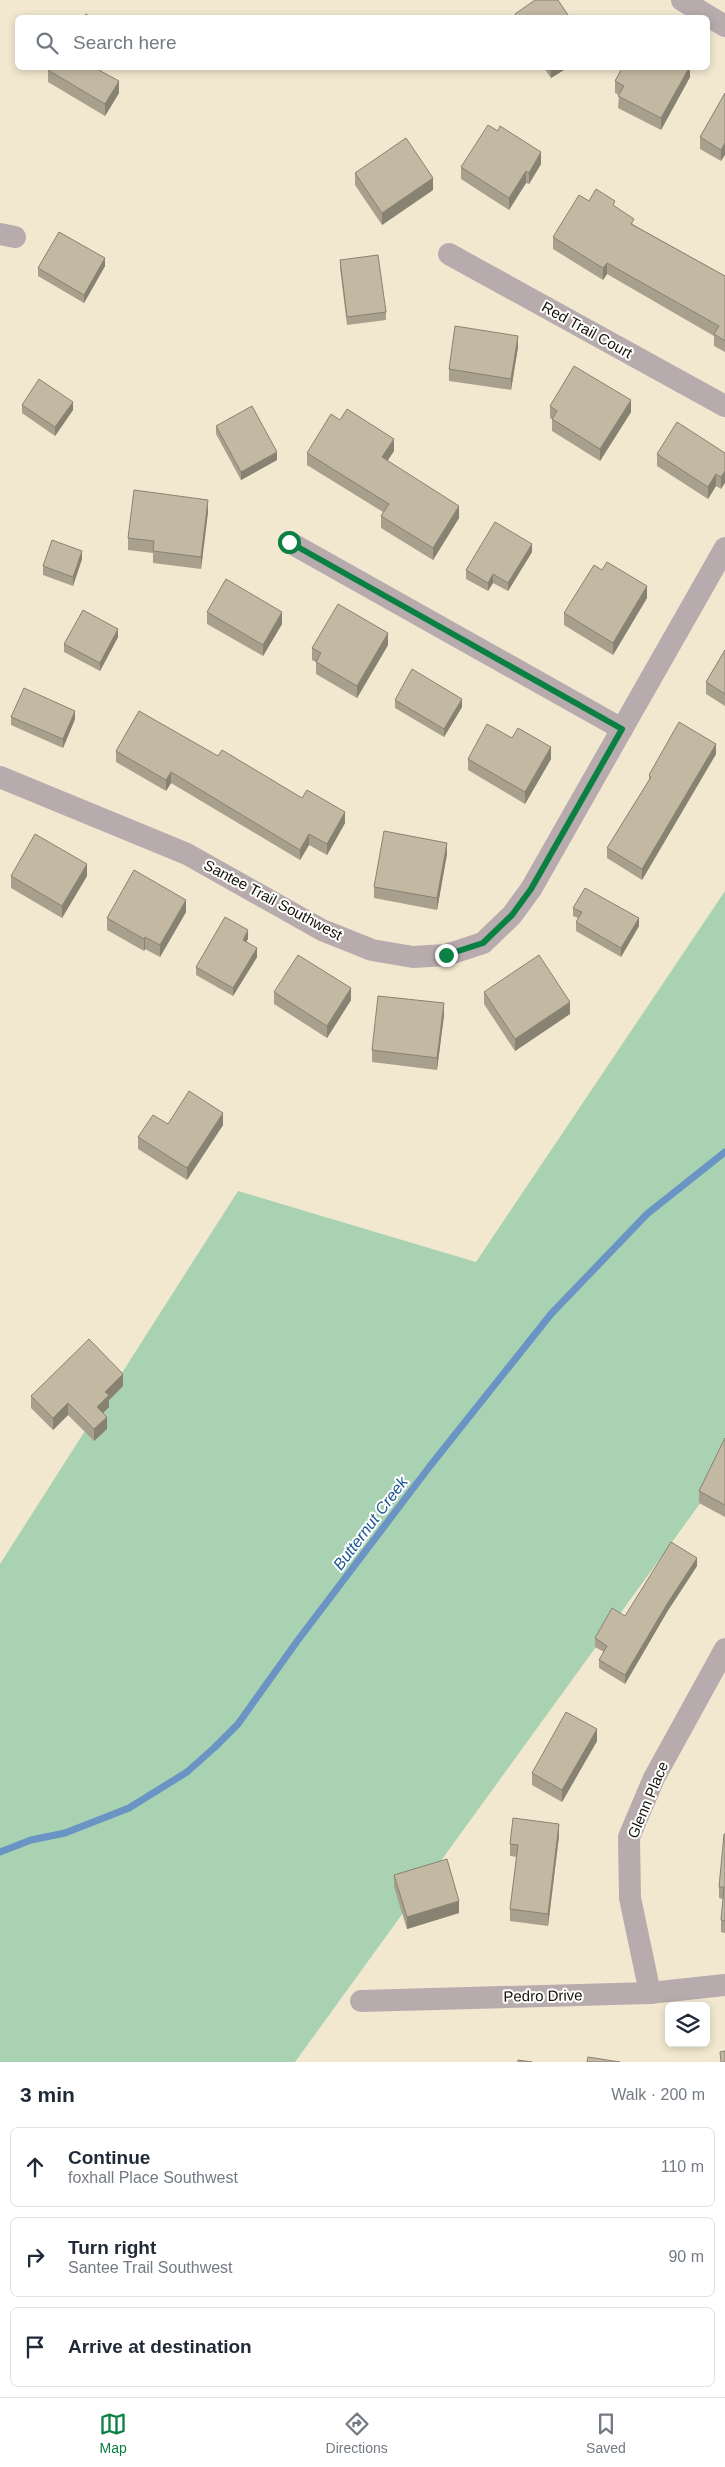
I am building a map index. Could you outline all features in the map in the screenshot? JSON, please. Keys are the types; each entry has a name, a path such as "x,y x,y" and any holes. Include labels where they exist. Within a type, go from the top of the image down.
{"street":[{"path":"682,0 707,15"},
{"path":"710,17 725,26"},
{"name":"Red Trail Court","path":"449,254 725,406"},
{"path":"289,542 622,729"},
{"name":"Santee Trail Southwest","path":"0,777 187,854 322,930 372,950 413,957 446,955 483,943 512,915 531,889 725,548"},
{"name":"Glenn Place","path":"650,1993 630,1898 629,1837 654,1778 725,1649"},
{"name":"Pedro Drive","path":"361,2000 650,1993 725,1985"}],"green space":[{"path":"725,891 725,1469 295,2062 0,2062 0,1564 238,1191 476,1262"}],"building":[{"path":"535,0 558,0 568,15 516,15"},
{"path":"48,70 99,70 119,81 105,104"},
{"path":"621,70 688,70 661,118 618,96 624,86 615,81"},
{"path":"725,93 725,143 721,150 700,137"},
{"path":"488,125 498,131 500,126 541,152 529,173 526,171 509,198 461,167"},
{"path":"406,138 433,178 382,213 355,173"},
{"path":"596,189 615,201 613,205 634,219 631,224 725,276 725,341 714,334 719,326 607,263 603,268 553,237 579,195 589,201"},
{"path":"59,232 105,258 84,295 38,268"},
{"path":"378,255 386,312 347,317 340,260"},
{"path":"455,326 518,336 511,379 449,369"},
{"path":"574,366 631,400 600,449 552,419 557,411 550,406"},
{"path":"39,379 73,402 55,427 22,405"},
{"path":"252,406 277,452 241,472 216,426"},
{"path":"347,409 394,439 382,457 459,506 433,548 381,516 389,504 307,453 331,414 340,420"},
{"path":"677,422 725,453 725,471 721,477 716,474 708,487 657,454"},
{"path":"134,490 208,500 201,557 153,551 154,541 128,538"},
{"path":"495,522 532,544 508,583 493,574 488,583 466,570"},
{"path":"52,540 82,551 73,577 43,566"},
{"path":"607,562 647,586 613,643 564,613 594,565 602,570"},
{"path":"226,579 282,612 263,645 207,612"},
{"path":"338,604 388,633 357,686 316,662 321,653 312,648"},
{"path":"83,610 118,629 100,663 64,644"},
{"path":"725,650 725,694 706,682"},
{"path":"412,669 462,699 444,729 395,700"},
{"path":"24,688 75,711 63,739 11,717"},
{"path":"139,711 218,756 222,750 302,798 307,790 345,812 327,844 309,834 300,850 171,772 166,780 116,751"},
{"path":"679,722 716,744 642,869 607,848 651,777 649,775"},
{"path":"487,724 512,738 518,728 551,747 525,792 468,759"},
{"path":"384,831 447,843 437,898 374,887"},
{"path":"35,834 87,864 62,906 11,876"},
{"path":"134,870 186,900 160,945 145,937 144,939 107,918"},
{"path":"585,888 639,918 621,948 576,922 582,912 573,908"},
{"path":"225,917 248,930 243,940 257,948 233,988 196,967"},
{"path":"298,955 351,988 327,1026 274,992"},
{"path":"539,955 570,1002 515,1039 484,992"},
{"path":"378,996 444,1003 437,1058 372,1050"},
{"path":"189,1091 223,1113 187,1168 138,1137 153,1115 168,1124"},
{"path":"89,1339 123,1374 105,1392 109,1395 97,1407 107,1417 94,1429 68,1403 53,1418 31,1396"},
{"path":"725,1438 725,1505 699,1491"},
{"path":"671,1542 697,1558 625,1675 599,1660 607,1646 595,1638 612,1608 625,1616"},
{"path":"566,1712 597,1729 562,1790 532,1773"},
{"path":"513,1818 559,1824 548,1914 510,1909 518,1845 510,1844"},
{"path":"724,1834 725,1921 721,1920 724,1887 719,1887"},
{"path":"447,1859 459,1901 407,1917 394,1875"},
{"path":"725,2051 725,2062 721,2062 720,2052"},
{"path":"588,2057 620,2062 587,2062"}],"waterway":[{"name":"Butternut Creek","path":"0,1852 31,1840 65,1833 129,1808 187,1772 214,1748 238,1724 298,1640 430,1466 551,1314 647,1214 725,1152"}],"route":[{"path":"289,542 622,729 531,889 512,915 483,943 446,955"}]}
